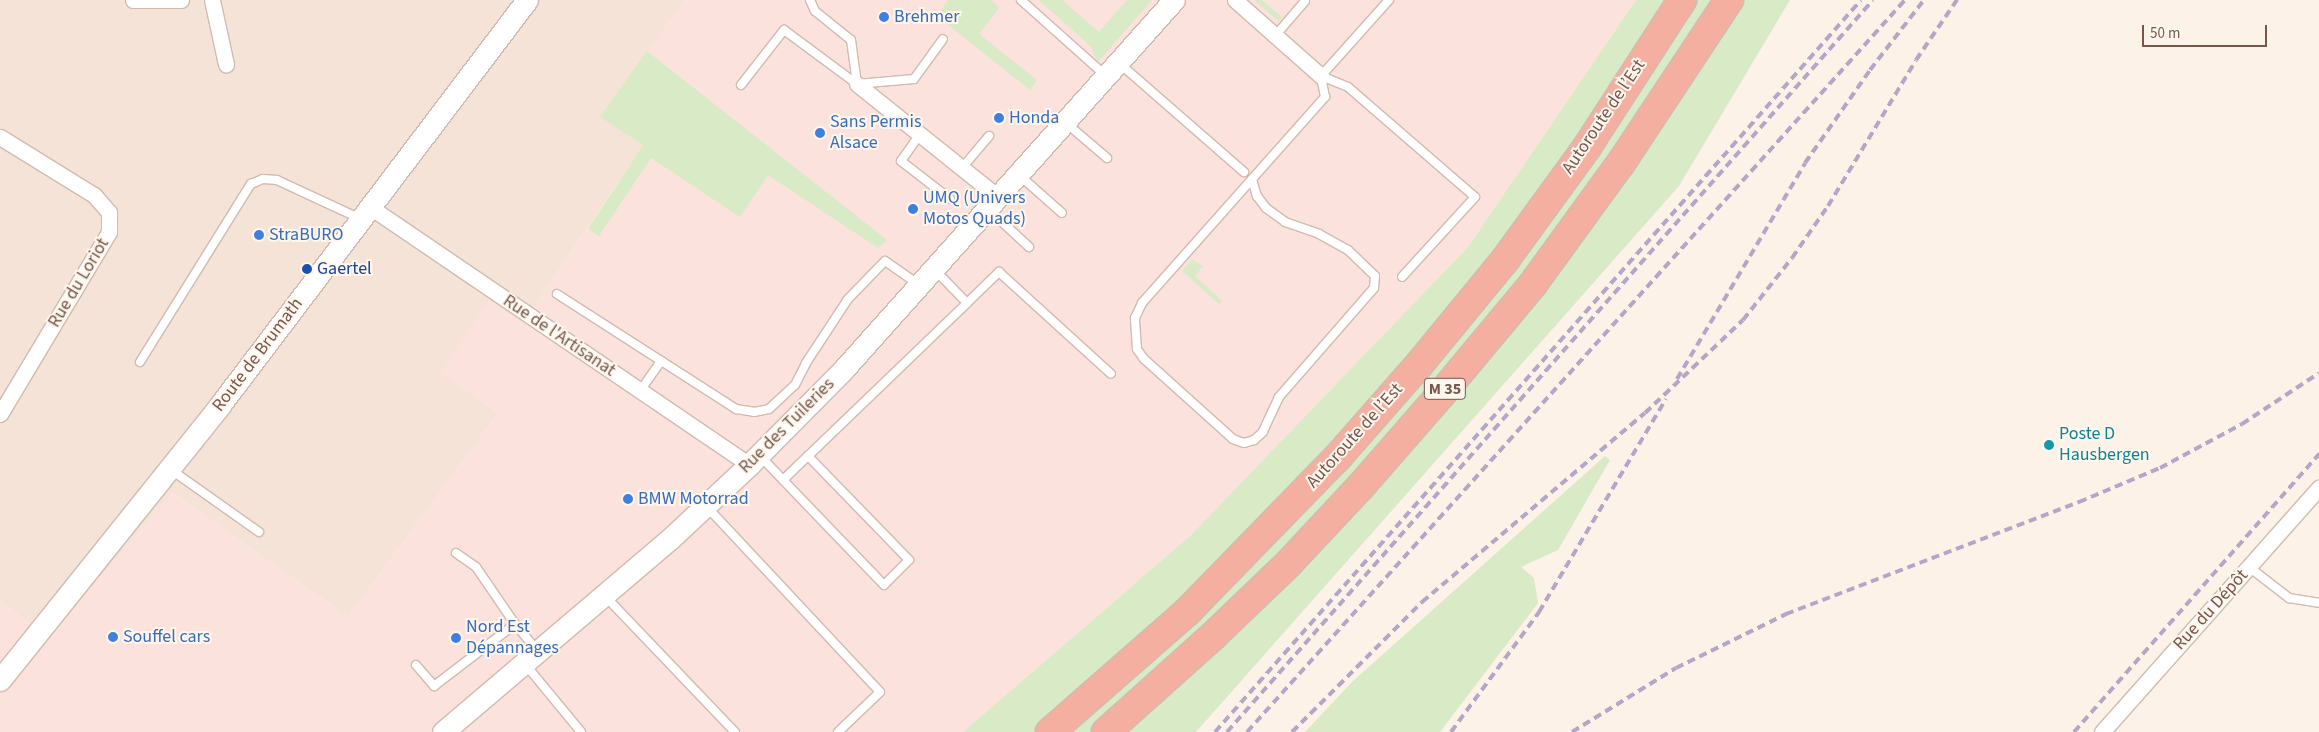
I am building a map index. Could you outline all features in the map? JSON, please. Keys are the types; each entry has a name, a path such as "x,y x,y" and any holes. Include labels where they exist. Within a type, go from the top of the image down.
{"highway":[{"name":"Autoroute de l’Est","path":"1050,732 1188,611 1331,465 1417,367 1522,236 1586,147 1682,0"},
{"name":"Autoroute de l’Est","path":"1106,732 1206,643 1289,563 1362,485 1443,392 1533,284 1621,164 1729,0"}],"street":[{"path":"133,0 181,0"},
{"path":"212,0 226,64"},
{"name":"Route de Brumath","path":"0,680 170,469 527,0"},
{"name":"Rue des Tuileries","path":"443,732 605,595 706,506 754,460 843,370 1174,0"},
{"path":"1235,0 1321,76"},
{"path":"857,84 962,168 992,203"},
{"name":"Rue du Loriot","path":"0,137 94,195 109,212 109,232 0,414"},
{"name":"Rue de l'Artisanat","path":"366,213 640,391 754,460"},
{"name":"Rue du Dépôt","path":"2102,732 2319,488"}],"lane":[{"path":"810,0 815,12 851,40 857,84"},
{"path":"1021,0 1244,172"},
{"path":"1321,76 1389,0"},
{"path":"1275,36 1305,2"},
{"path":"741,85 784,30 857,84 914,79 944,39"},
{"path":"1252,179 1257,196 1266,208 1285,222 1319,234 1348,250 1375,276 1374,288 1279,397 1263,432 1254,440 1244,443 1233,439 1157,374 1137,349 1134,332 1135,318 1142,303 1252,179 1326,97 1321,76"},
{"path":"1321,76 1348,87 1475,197 1402,277"},
{"path":"1065,122 1107,158"},
{"path":"920,134 900,161 950,199"},
{"path":"962,168 989,136"},
{"path":"1018,174 1062,213"},
{"path":"140,362 251,184 263,179 277,180 366,213"},
{"path":"992,203 1029,247"},
{"path":"558,294 736,409 754,412 769,409 795,385 806,363 848,299 885,261 919,285"},
{"path":"934,269 967,303"},
{"path":"783,480 999,272 1111,374"},
{"path":"640,391 661,360"},
{"path":"754,460 783,480 884,585 909,560 808,456"},
{"path":"170,469 259,532"},
{"path":"706,506 880,692 838,732"},
{"path":"456,553 476,567 515,624 532,658 580,732"},
{"path":"2249,567 2289,598 2319,603"},
{"path":"605,595 735,732"},
{"path":"416,665 434,686 515,624"},
{"path":"0,665 25,634 41,630"}],"shaded area":[{"path":"0,0 685,0 601,117 643,145 525,321 440,373 498,413 348,617 173,493 48,639 0,600"},
{"path":"685,0 1636,0 1468,247 1190,536 963,732 0,732 0,600 48,639 173,493 348,617 498,413 440,374 489,300 525,321 643,146 600,117"}],"green space":[{"path":"948,0 992,0 999,8 979,34 1037,80 1030,90 937,16"},
{"path":"1039,0 1062,0 1099,32 1127,0 1152,0 1098,62 1090,46"},
{"path":"1254,0 1262,0 1282,17 1278,21"},
{"path":"1636,0 1790,0 1679,186 1196,732 963,732 1190,536 1468,247"},
{"path":"647,51 887,240 878,248 768,175 740,217 651,158 599,236 588,229 643,145 600,117"},
{"path":"1192,259 1203,266 1195,276 1222,301 1219,304 1182,271"},
{"path":"1605,456 1610,460 1558,550 1521,567 1534,578 1538,603 1440,732 1305,732 1353,681"}],"railway":[{"path":"1215,732 1861,0"},
{"path":"1227,732 1873,0"},
{"path":"1247,732 1905,0"},
{"path":"1677,379 1805,163 1870,70 1924,0"},
{"path":"1292,732 1422,602 1645,413 1743,320 1792,258 1828,206 1916,60 1957,0"},
{"path":"1572,732 1676,668 1786,614 2079,502 2160,468 2242,424 2319,373"},
{"path":"1451,732 1539,612 1666,399"},
{"path":"2074,732 2319,454"}],"place":[{"name":"Brehmer","path":"884,17"},
{"name":"Honda","path":"999,118"},
{"name":"Sans Permis Alsace","path":"820,133"},
{"name":"UMQ (Univers Motos Quads)","path":"913,209"},
{"name":"StraBURO","path":"259,235"},
{"name":"Gaertel","path":"307,269"},
{"name":"Poste D Hausbergen","path":"2049,445"},
{"name":"BMW Motorrad","path":"628,499"},
{"name":"Souffel cars","path":"113,637"},
{"name":"Nord Est Dépannages","path":"456,638"}]}
